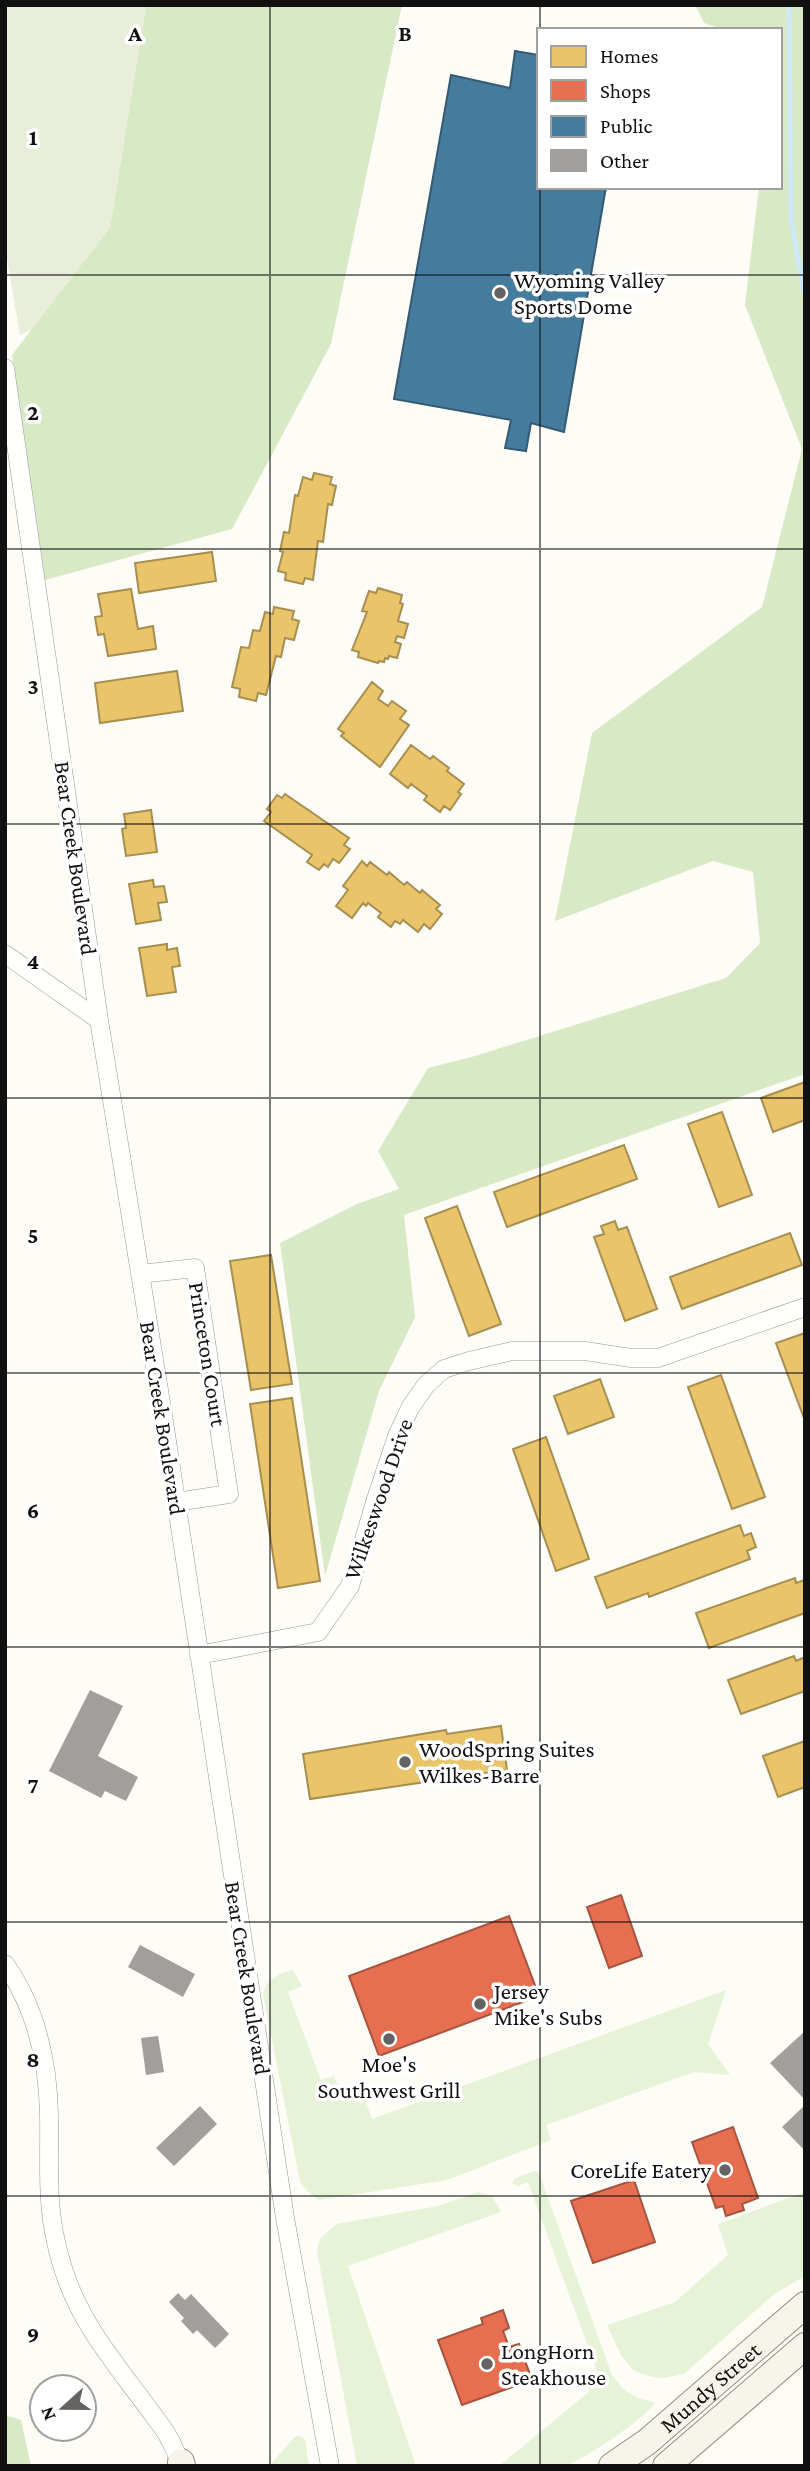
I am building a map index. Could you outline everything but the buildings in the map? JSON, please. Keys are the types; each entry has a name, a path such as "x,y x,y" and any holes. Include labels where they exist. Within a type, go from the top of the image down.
{"main road":[{"name":"Mundy Street","path":"612,2466 647,2442 805,2305"},
{"name":"Mundy Street","path":"666,2466 805,2346"}],"street":[{"name":"Bear Creek Boulevard","path":"5,369 99,1020 176,1502 285,2218 330,2466"},
{"path":"5,954 99,1020"},
{"name":"Princeton Court","path":"140,1274 195,1268 229,1494 176,1502"},
{"name":"Wilkeswood Drive","path":"199,1655 318,1632 350,1587 397,1436 410,1408 426,1385 444,1369 512,1351 585,1352 631,1358 658,1358 805,1307"},
{"path":"5,1964 35,2021 46,2069 49,2197 55,2242 63,2269 84,2319 169,2437 182,2465"}],"green space":[{"path":"5,5 146,5 110,227 32,329 20,335 5,247"},
{"path":"146,5 402,5 331,344 232,529 45,580 12,355 110,227"},
{"path":"695,5 805,5 805,1074 404,1215 415,1317 379,1391 325,1576 280,1243 357,1204 399,1189 378,1151 428,1068 475,1056 726,978 760,943 753,872 713,861 555,921 592,733 762,607 802,449 745,305 759,189 782,189 782,28 719,28 704,23"},
{"path":"293,1970 302,1986 288,1992 321,2080 334,2076 346,2096 366,2103 372,2119 726,1990 708,2044 730,2075 694,2072 546,2125 551,2140 447,2180 319,2200 308,2192 300,2181 263,1995 273,1978"},
{"path":"535,2171 539,2173 612,2375 624,2390 655,2403 613,2438 565,2466 499,2466 590,2391 582,2379 597,2371 528,2182 518,2186 512,2183 515,2178"},
{"path":"478,2192 492,2196 501,2212 348,2266 416,2466 357,2466 317,2251 320,2239 336,2224 438,2206"},
{"path":"805,2192 805,2276 773,2295 685,2373 662,2378 633,2370 621,2355 607,2325 675,2302 728,2255 718,2224"},
{"path":"5,2415 21,2420 31,2466 5,2466"},
{"path":"295,2437 305,2439 309,2466 269,2466"}],"waterway":[{"path":"789,5 791,219 805,297"}],"place":[{"name":"Wyoming Valley Sports Dome","path":"500,293"},
{"name":"WoodSpring Suites Wilkes-Barre","path":"405,1762"},
{"name":"Jersey Mike's Subs","path":"480,2004"},
{"name":"Moe's Southwest Grill","path":"389,2039"},
{"name":"CoreLife Eatery","path":"725,2170"},
{"name":"LongHorn Steakhouse","path":"487,2364"}]}
